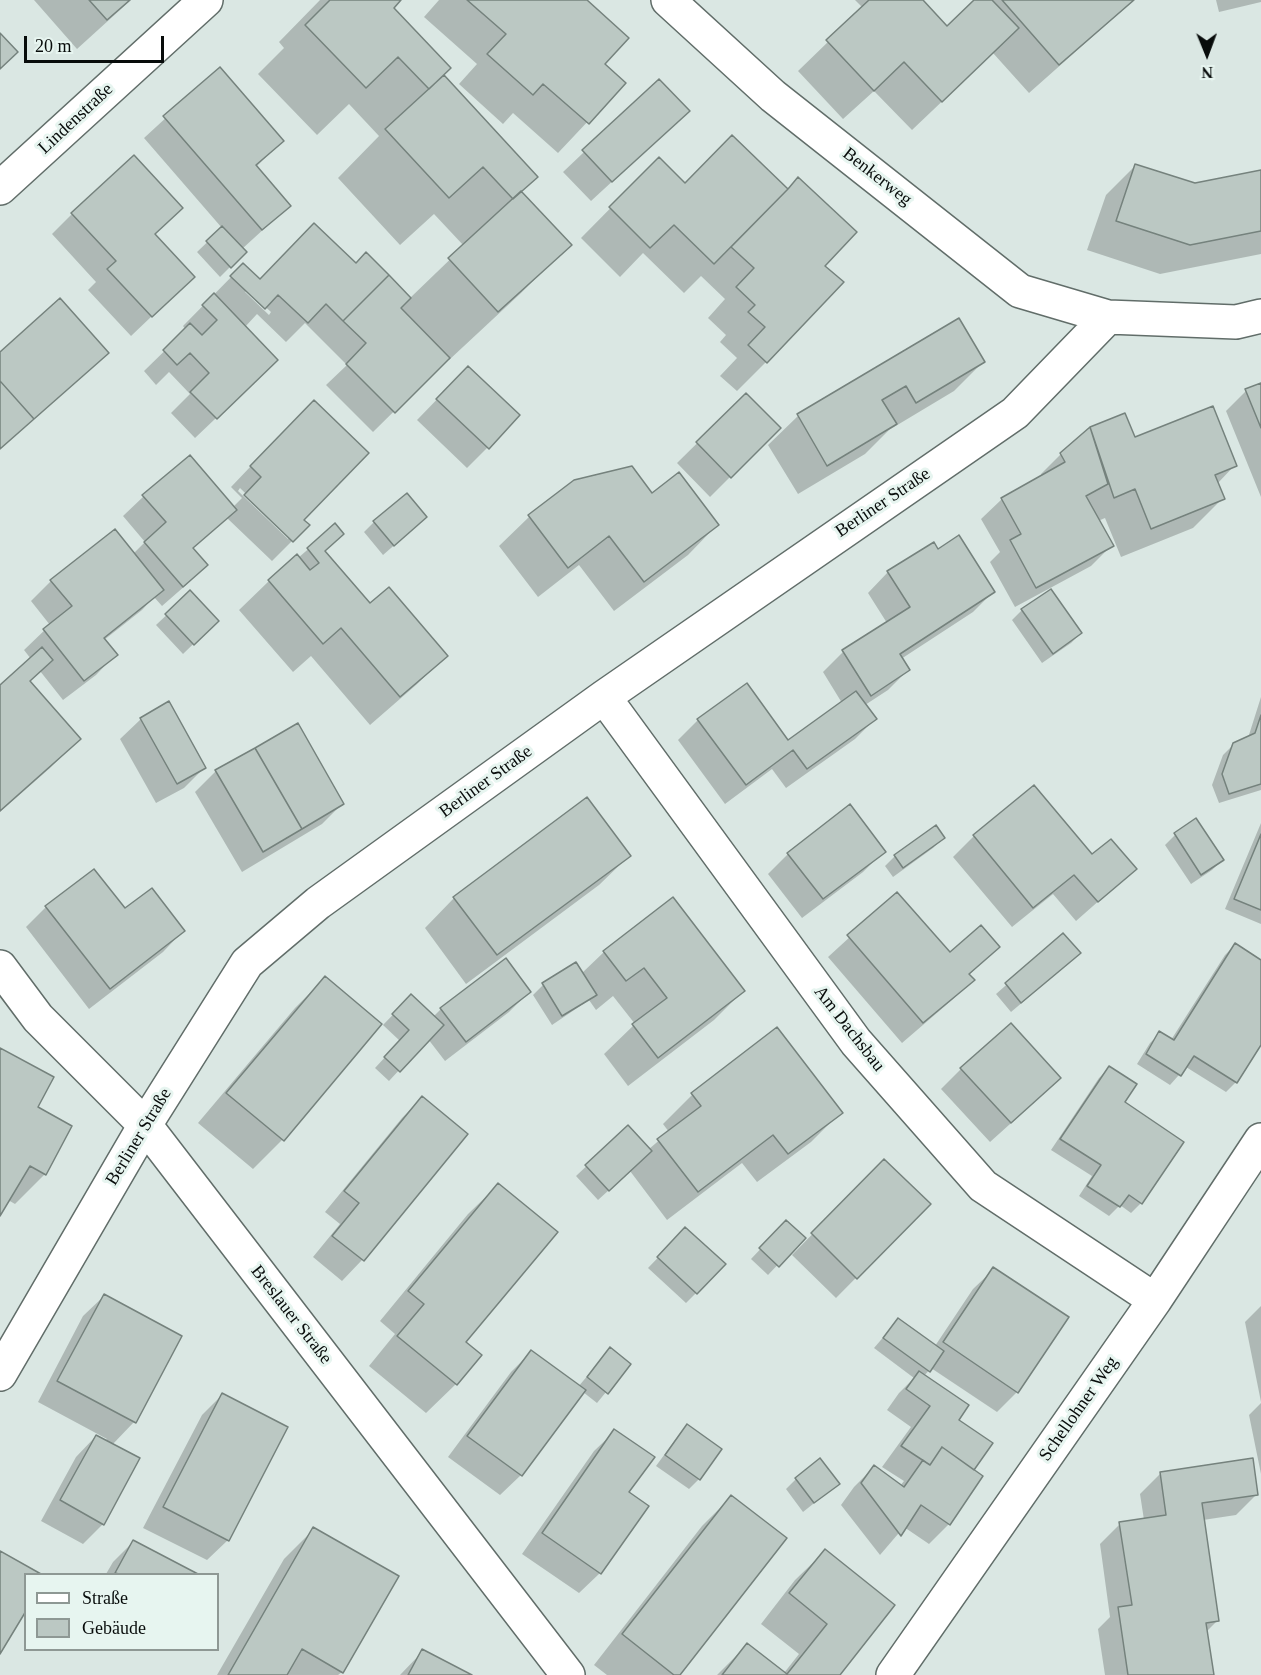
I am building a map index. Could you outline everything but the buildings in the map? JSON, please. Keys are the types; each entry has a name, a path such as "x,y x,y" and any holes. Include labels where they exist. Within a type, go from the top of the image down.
{"street":[{"name":"Lindenstraße","path":"0,189 206,0"},
{"name":"Benkerweg","path":"668,0 773,96 1020,291 1108,317 1236,322 1261,316"},
{"name":"Berliner Straße","path":"0,1374 145,1125 248,963 318,903 604,697 1015,413 1108,317"},
{"name":"Am Dachsbau","path":"604,697 856,1042 983,1186 1155,1300"},
{"name":"Breslauer Straße","path":"0,967 38,1018 145,1125 568,1675"},
{"name":"Schellohner Weg","path":"893,1675 1155,1300 1261,1140"}]}
